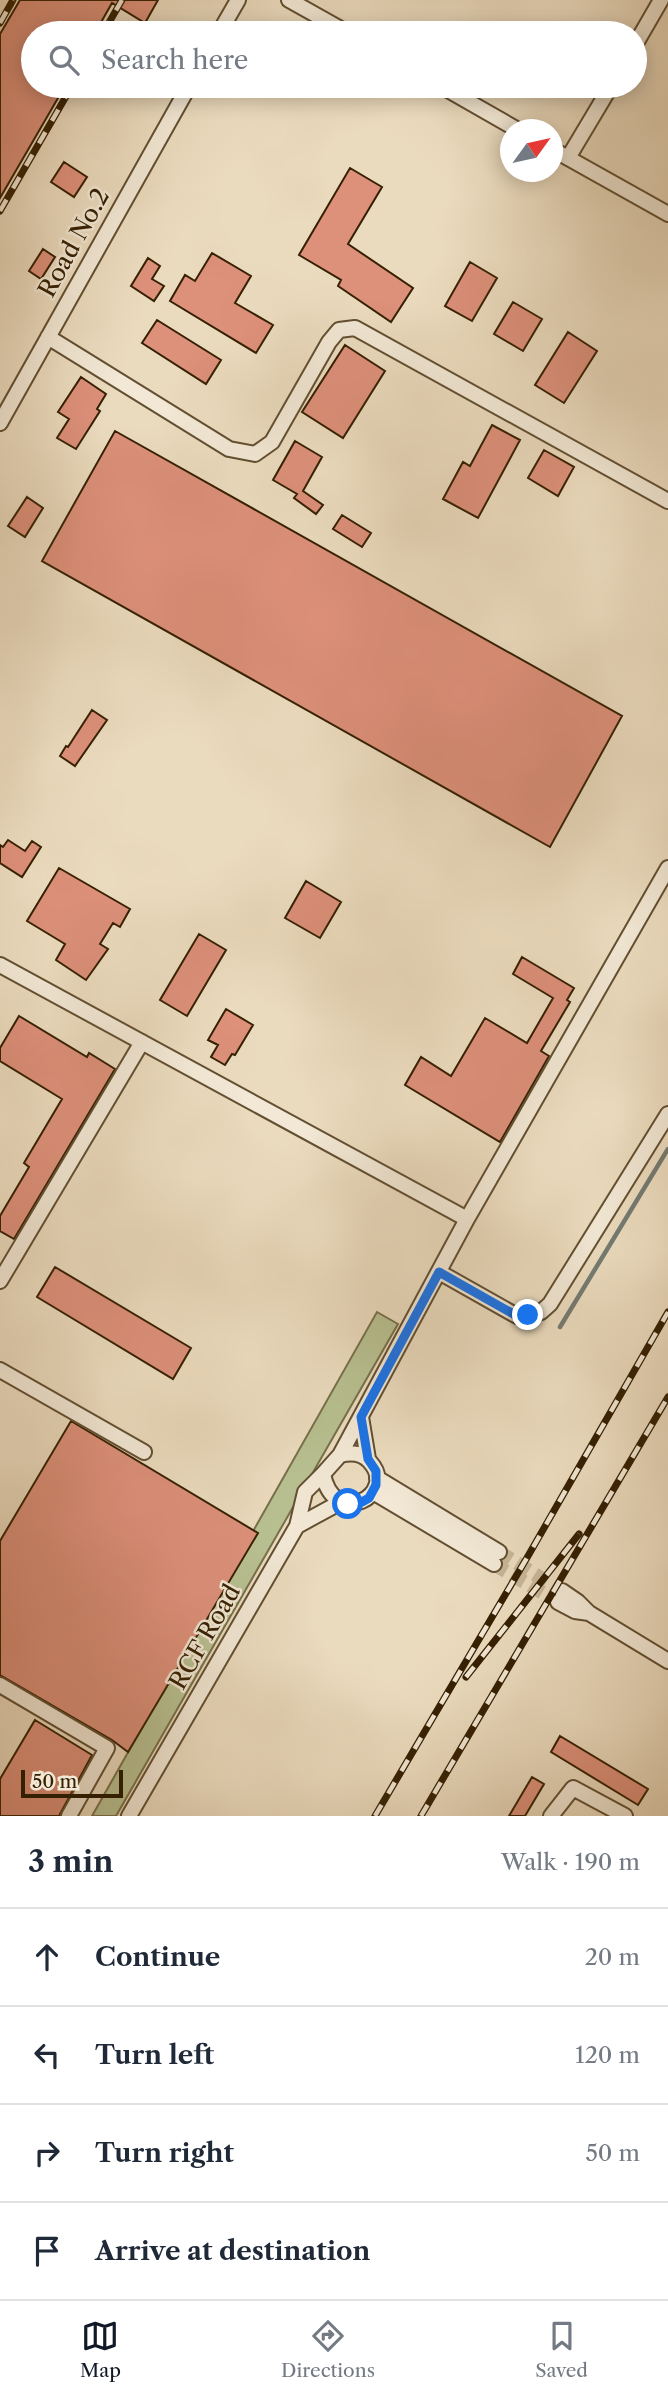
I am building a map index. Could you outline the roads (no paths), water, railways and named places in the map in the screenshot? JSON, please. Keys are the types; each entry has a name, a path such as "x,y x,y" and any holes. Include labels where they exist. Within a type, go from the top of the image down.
{"street":[{"path":"226,21 238,0"},
{"path":"289,0 327,21"},
{"path":"647,24 661,0"},
{"name":"Road No.2","path":"0,423 182,98"},
{"path":"461,98 500,120"},
{"path":"568,158 604,98"},
{"path":"563,155 668,214"},
{"path":"48,337 229,449 255,454 272,442 329,342 339,330 355,328 668,501"},
{"path":"297,1526 305,1492 340,1455 467,1219 668,869"},
{"path":"0,965 467,1219"},
{"path":"0,1281 142,1042"},
{"path":"439,1272 517,1316 541,1311 550,1304 668,1114"},
{"path":"0,1370 144,1452"},
{"path":"323,1474 330,1493 341,1502 362,1502 375,1485 376,1471 368,1459 361,1417"},
{"path":"340,1455 355,1453 368,1459"},
{"path":"375,1485 497,1558"},
{"path":"297,1526 341,1502"},
{"name":"RCF Road","path":"129,1816 297,1526"},
{"path":"560,1597 575,1611 589,1614 668,1661"},
{"path":"0,1685 107,1748 69,1816"},
{"path":"551,1816 573,1788 625,1816"}],"waterway":[{"path":"560,1327 668,1149"}],"tunnel":[{"path":"499,1552 562,1591"},
{"path":"494,1564 558,1602"}],"railway":[{"path":"0,23 13,0"},
{"path":"110,21 122,0"},
{"path":"0,211 65,98"},
{"path":"375,1816 668,1312"},
{"path":"421,1816 668,1397"},
{"path":"466,1677 579,1534"}]}
